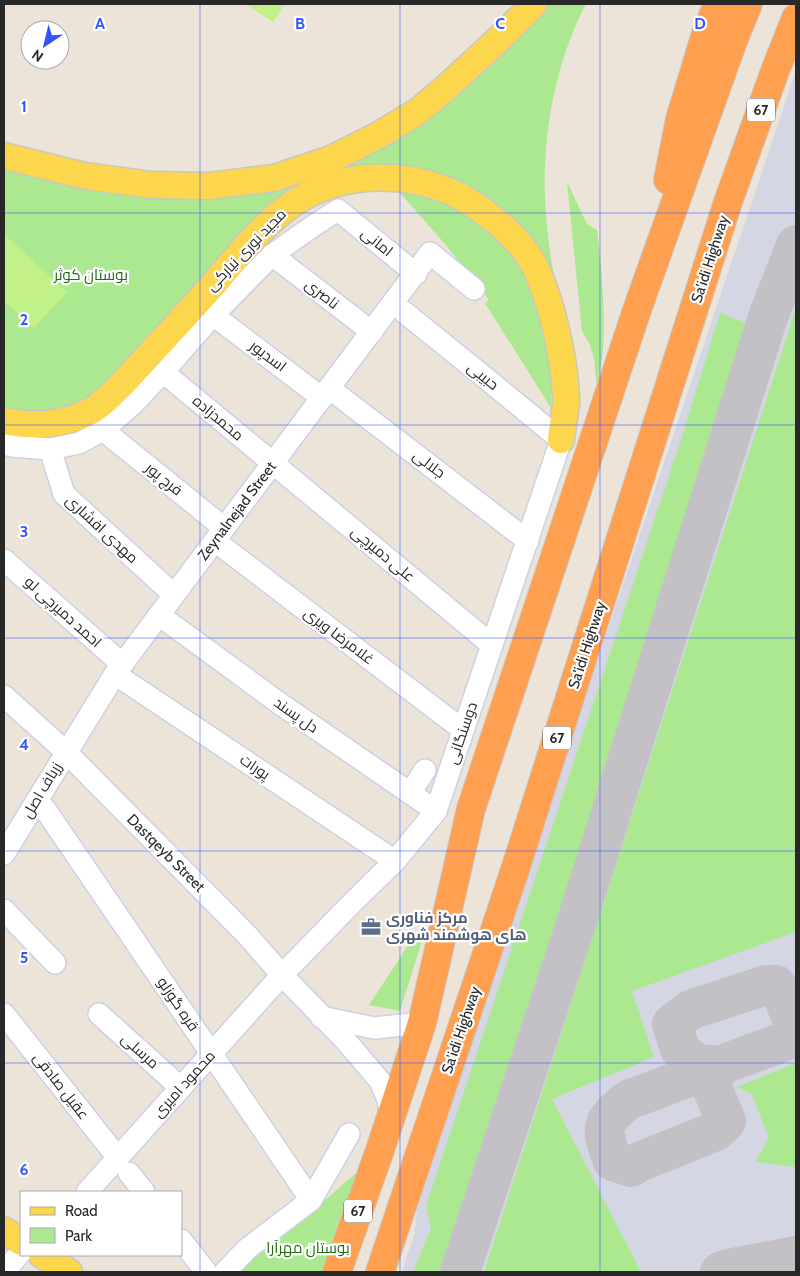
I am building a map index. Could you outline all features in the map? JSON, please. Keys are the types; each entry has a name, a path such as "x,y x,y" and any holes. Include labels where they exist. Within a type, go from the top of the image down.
{"highway":[{"path":"653,266 680,119 707,30 718,4"},
{"path":"422,1023 471,809 653,266 748,4"},
{"name":"Sa'idi Highway","path":"380,1272 514,873 728,202 774,71 796,18"},
{"name":"67","path":"337,1272 422,1023"}],"main road":[{"path":"4,156 85,176 152,185 209,186 274,178 332,159 377,136 416,112 449,85 534,4"},
{"name":"مجید نوری نیارکی","path":"4,421 25,425 46,424 68,420 90,411 123,383 262,229 288,206 330,186 351,180 380,177 414,180 446,190 467,200 488,214 504,228 531,260 540,278 551,311 564,370 566,404 560,440"},
{"path":"4,1230 20,1241"},
{"path":"44,1256 69,1272"}],"street":[{"name":"امانی","path":"272,255 338,210 416,274"},
{"name":"Zeynalnejad Street","path":"66,752 118,669 430,253 474,289"},
{"path":"4,444 50,449 79,443 103,430 133,404 213,315 272,255"},
{"name":"ناصری","path":"272,255 372,332"},
{"name":"حبیبی","path":"404,312 560,440"},
{"name":"اسدپور","path":"213,315 326,393"},
{"name":"محمدزاده","path":"163,372 273,463"},
{"name":"جلالی","path":"326,393 528,541"},
{"name":"فرج پور","path":"103,430 219,535"},
{"name":"دوسنگانی","path":"282,975 395,861 436,811 528,541 560,440"},
{"name":"مهدی افشاری","path":"50,449 64,494 174,595"},
{"name":"علی دمیرچی","path":"273,463 492,645"},
{"name":"غلامرضا ویری","path":"219,535 463,730"},
{"name":"احمد دمیرچی لو","path":"4,560 118,669"},
{"name":"دل پسند","path":"159,615 280,703 436,811"},
{"name":"پورات","path":"118,669 395,861"},
{"name":"Dastqeyb Street","path":"4,696 66,752 247,935 321,1017 346,1041 380,1081 388,1100 391,1115"},
{"name":"زرباف اصل","path":"6,845 66,752"},
{"path":"410,793 425,770"},
{"name":"قره گوزلو","path":"45,809 311,1200"},
{"path":"4,910 54,963"},
{"name":"محمود امیری","path":"88,1191 123,1165 181,1088 282,975"},
{"name":"عقیل صادقی","path":"4,1014 143,1191"},
{"name":"مرسلی","path":"99,1014 181,1088"},
{"path":"321,1017 374,1028 422,1023"},
{"path":"225,1272 247,1249 311,1200 349,1134"},
{"path":"182,1241 206,1272"},
{"path":"4,1272 20,1253"}],"shaded area":[{"path":"796,71 796,1272 402,1272 414,1235 420,1187"}],"green space":[{"path":"245,4 285,4 273,22"},
{"name":"بوستان کوثر","path":"547,4 586,4 564,55 551,112 547,141 545,198 549,245 558,301 495,207 327,179 117,375 81,402 41,414 4,410 4,166 83,184 310,176 524,27"},
{"path":"567,182 587,224 597,230 604,319 603,354 597,387 594,359 590,345 582,331"},
{"path":"404,186 467,207 522,259 551,357 551,408 485,303 489,300 446,245 401,194"},
{"path":"4,234 67,292 34,328 4,301"},
{"path":"796,308 796,932 632,991 654,1057 552,1099 640,1270 634,1272 484,1272"},
{"path":"720,313 758,328 661,627 546,961 445,1272 413,1272 431,1228 426,1206 681,440"},
{"path":"413,938 422,941 400,1011 369,1005"},
{"path":"796,1063 796,1167 755,1162 769,1138 752,1095 737,1087"},
{"name":"بوستان مهرآرا","path":"363,1167 325,1272 240,1272 257,1254 275,1247 271,1242 290,1226 293,1228"}],"taxiway":[{"path":"460,1272 574,930 768,317 796,245"},
{"path":"718,1066 694,1063 680,1049 672,1024 690,1010 766,985 776,985 782,994 791,1017 796,1021"},
{"path":"718,1066 712,1080 713,1090 726,1121 716,1131 631,1167 613,1161 606,1140 605,1126 612,1114 628,1100 796,1037"},
{"path":"720,1272 796,1256"}],"place":[{"name":"مرکز فناوری های هوشمند شهری","path":"371,927"}]}
